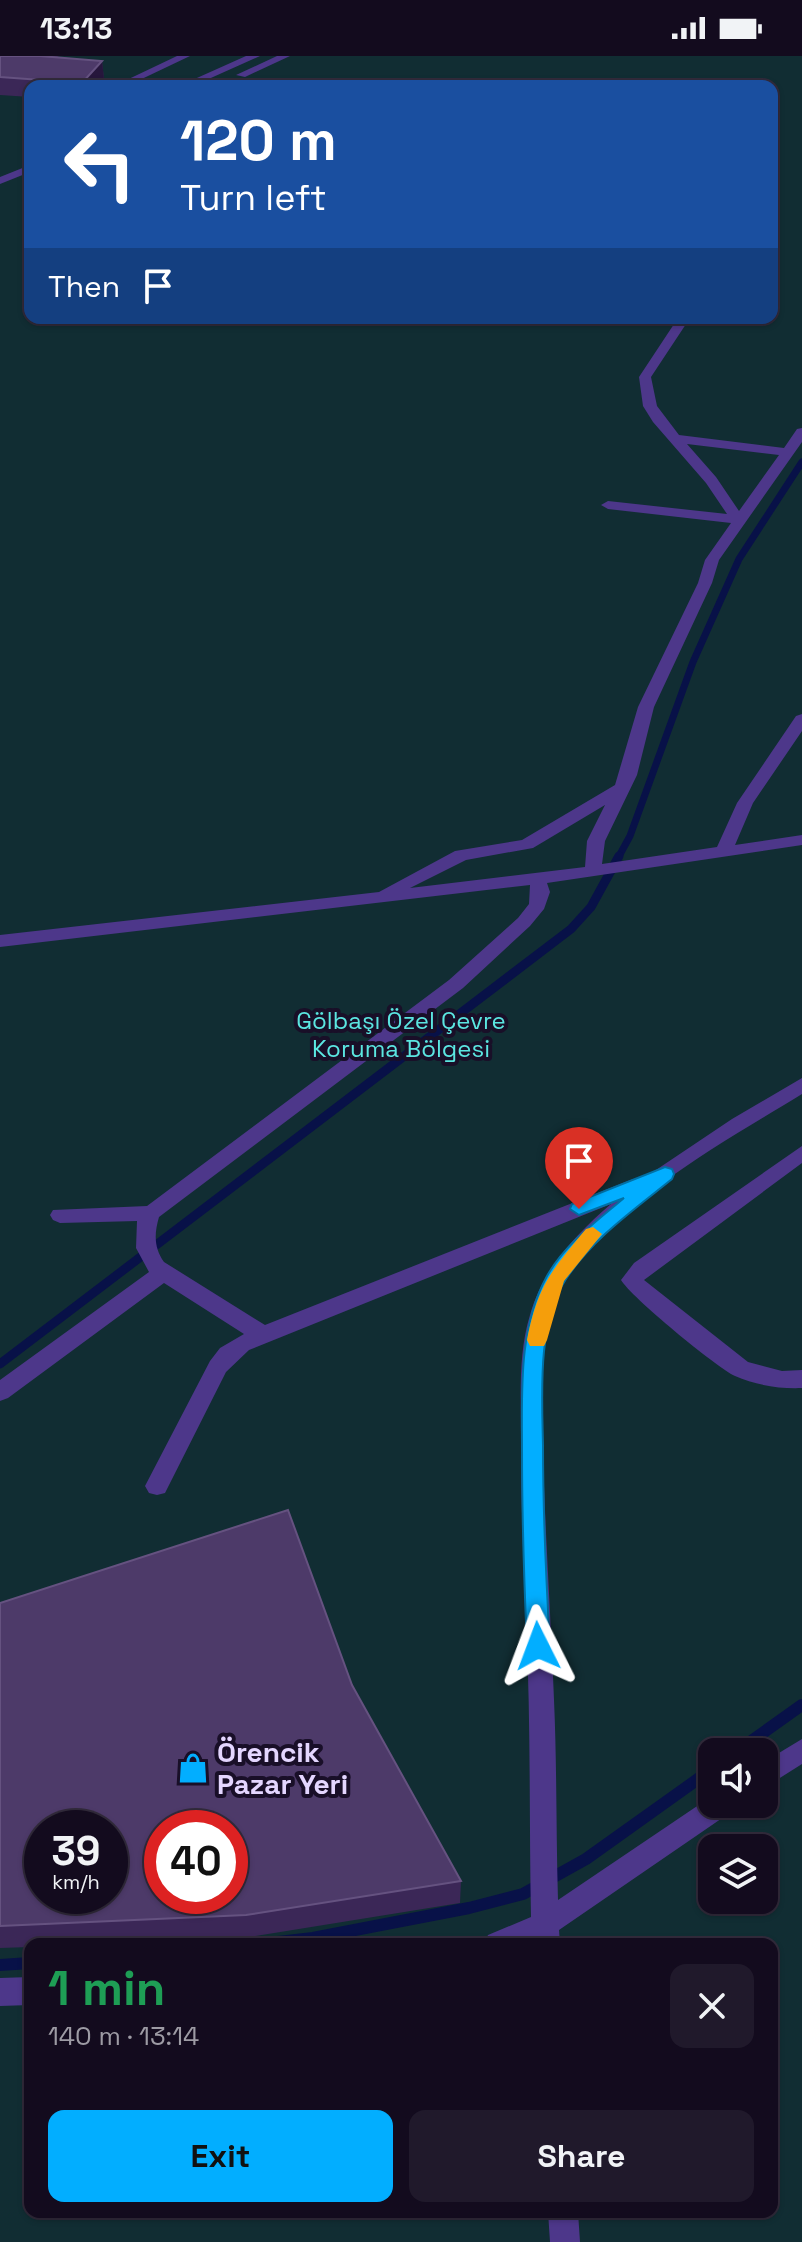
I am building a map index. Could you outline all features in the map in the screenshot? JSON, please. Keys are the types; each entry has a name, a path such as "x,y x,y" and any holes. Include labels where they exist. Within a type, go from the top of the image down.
{"street":[{"path":"132,80 185,56"},
{"path":"198,80 255,56"},
{"path":"229,80 285,56"},
{"path":"0,181 24,171"},
{"path":"680,324 645,377 650,406 711,480 738,520"},
{"path":"593,872 596,841 629,775 646,707 705,583 712,560 802,432"},
{"path":"676,439 787,452"},
{"path":"608,505 738,520"},
{"path":"723,853 745,803 802,719"},
{"path":"375,899 461,855 527,844 623,788"},
{"path":"0,941 593,872 802,840"},
{"path":"60,1215 151,1213 456,984 538,905 541,892 537,879"},
{"path":"157,1486 218,1367 234,1349 665,1174 796,1096"},
{"path":"802,1153 641,1269 632,1280 642,1292 741,1369 782,1380 802,1379"},
{"path":"546,1934 543,1732 532,1532 532,1362 542,1313 556,1278 586,1240 665,1174"},
{"path":"151,1213 144,1237 157,1266 263,1335"},
{"path":"0,1392 157,1266"},
{"path":"778,1766 802,1750"},
{"path":"546,1934 703,1818"},
{"path":"0,1992 24,1991"},
{"path":"563,2218 565,2242"}],"green space":[{"name":"Gölbaşı Özel Çevre Koruma Bölgesi","path":"0,56 802,56 802,2242 0,2242"}],"building":[{"path":"0,56 102,61 85,80 0,77"},
{"name":"Örencik Pazar Yeri","path":"288,1510 352,1685 461,1881 246,1915 0,1926 0,1603"}],"waterway":[{"path":"618,858 630,836 693,662 739,559 802,462"},
{"path":"0,1364 571,929 591,907 619,856"},
{"path":"756,1738 802,1705"},
{"path":"313,1938 469,1908 523,1894 586,1859 698,1779"},
{"path":"0,1965 24,1963"}],"slow traffic":[{"path":"537,1340 542,1313 556,1278 593,1234"}],"place":[{"name":"Örencik Pazar Yeri","path":"193,1768"}],"route":[{"path":"538,1646 532,1532 532,1362 542,1313 556,1278 586,1240 665,1174 579,1209"}]}
